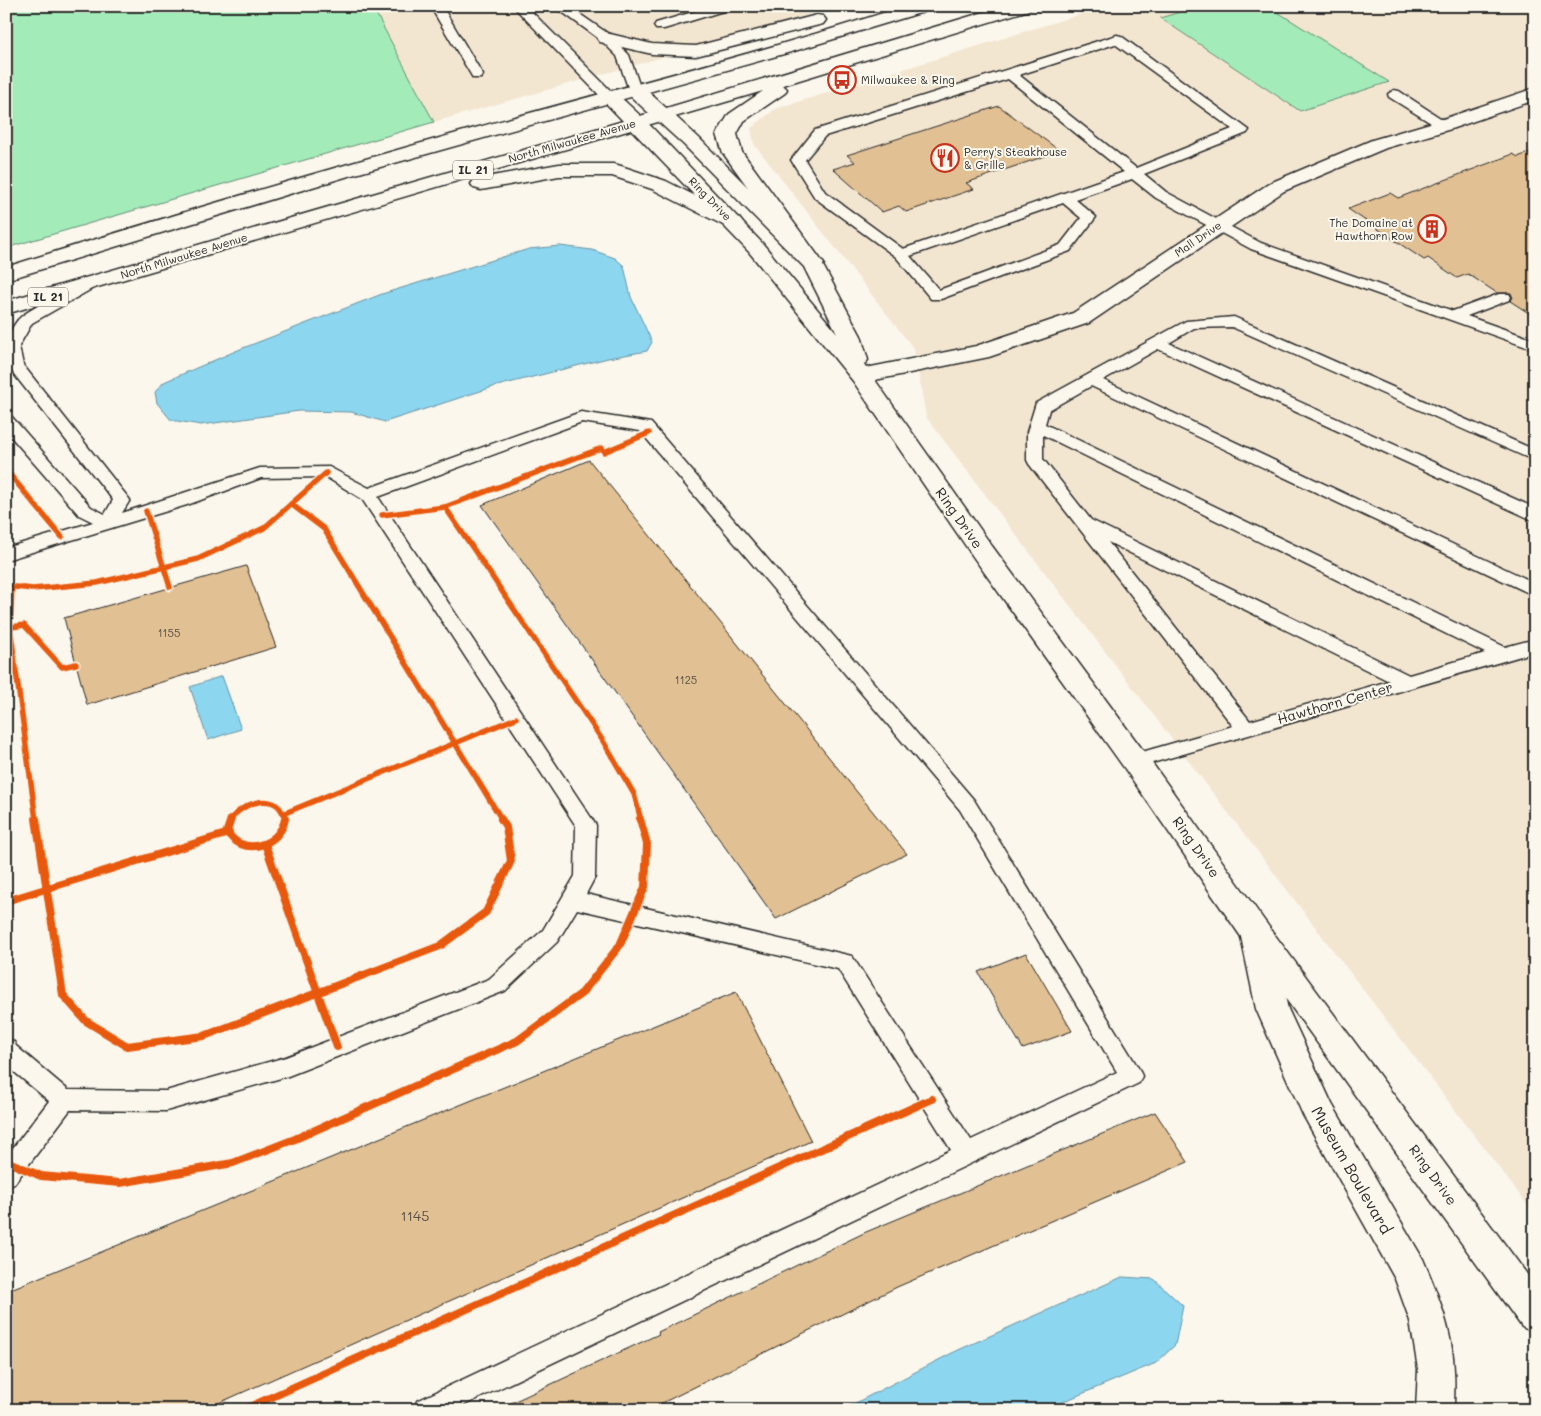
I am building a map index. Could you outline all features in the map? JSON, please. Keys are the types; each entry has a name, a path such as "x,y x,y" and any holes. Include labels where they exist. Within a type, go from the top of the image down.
{"main road":[{"name":"IL 21","path":"6,274 296,187 609,97 807,43 924,6"},
{"name":"North Milwaukee Avenue","path":"6,308 662,115 1023,6"},
{"path":"606,38 652,49 696,51 830,17 901,14"},
{"path":"813,264 733,153 727,134 736,118 765,97 795,79 906,42"},
{"name":"Ring Drive","path":"635,90 691,141 813,264 850,336 861,376"},
{"name":"Mall Drive","path":"861,376 982,352 1081,318 1277,187 1379,144 1444,125 1535,94"},
{"name":"Ring Drive","path":"609,97 637,122 756,248 861,376 983,552 1135,761 1255,932 1535,1315"},
{"path":"310,218 539,173 559,170 614,170 659,185 732,222"},
{"name":"Museum Boulevard","path":"1255,932 1272,1009 1320,1115 1410,1271 1428,1322 1436,1369 1435,1410"}],"lane":[{"path":"436,6 477,75"},
{"path":"519,6 609,97"},
{"path":"560,6 606,38 623,55 635,90"},
{"path":"660,26 726,6"},
{"path":"902,254 1065,197 1133,174 1242,130 1116,39 820,133 798,160 820,195 902,254 936,296 1065,248 1089,217 1065,197"},
{"path":"1010,74 1161,196 1217,226 1256,246 1455,315 1535,345"},
{"path":"1394,94 1444,125"},
{"path":"90,284 26,320 11,346 10,368 122,500 108,522"},
{"path":"1455,315 1504,297"},
{"path":"1246,729 1035,460 1036,426 1042,407 1191,324 1234,322 1535,456"},
{"path":"1157,343 1535,515"},
{"path":"1090,380 1535,590"},
{"path":"368,495 581,417 644,427 967,805 1131,1076 426,1410"},
{"path":"6,421 85,511 108,522"},
{"path":"1036,426 1503,654"},
{"path":"6,554 181,500 260,473 329,472 368,495 586,825 585,877 550,936 497,985 288,1066 166,1101 64,1100 8,1054 6,1049"},
{"path":"1085,523 1408,682"},
{"name":"Hawthorn Center","path":"1135,761 1535,645"},
{"path":"572,899 845,962 967,1154"},
{"path":"6,1176 64,1100"}],"shaded area":[{"path":"372,6 843,6 434,122"},
{"path":"1107,6 1535,6 1535,1215 926,417 914,349 754,144 751,128 775,109"}],"green space":[{"path":"6,6 372,6 434,122 6,248"},
{"path":"1200,6 1268,6 1389,82 1300,111 1160,18"}],"water":[{"path":"560,246 592,250 615,258 624,266 631,297 652,342 647,351 608,358 493,387 385,422 351,412 299,411 201,425 171,420 157,403 155,392 164,382 238,350 382,294 529,249"},
{"path":"222,676 241,729 208,740 190,687"},
{"path":"1122,1277 1154,1279 1183,1306 1175,1345 1156,1363 1043,1410 842,1410 954,1352"}],"building":[{"name":"Perry's Steakhouse & Grille","path":"999,106 1060,151 966,183 974,189 906,212 899,206 882,212 833,169 855,162 847,155"},
{"name":"The Domaine at Hawthorn Row","path":"1535,150 1535,317 1510,301 1513,298 1511,293 1497,293 1468,274 1457,278 1428,258 1424,260 1348,209 1390,193 1398,198 1513,154 1518,157"},
{"path":"589,460 907,854 776,919 482,505"},
{"path":"246,566 276,647 87,705 64,618"},
{"path":"1026,953 1072,1031 1023,1049 978,972"},
{"path":"736,992 811,1141 203,1410 6,1410 6,1291"},
{"path":"1155,1112 1188,1162 897,1287 648,1410 496,1410 659,1334 658,1332 866,1232"}],"cycle path":[{"path":"6,1161 41,1176 120,1183 233,1163 295,1139 517,1041 582,993 620,945 645,887 647,844 634,794 603,741 445,507 602,448 604,452 649,433"},
{"path":"6,470 62,537"},
{"path":"6,586 33,589 97,583 198,559 264,528 326,473"},
{"path":"12,587 10,626 46,890 63,995 86,1021 127,1046 204,1036 440,946 486,912 511,861 506,827 324,529 291,504"},
{"path":"382,515 445,507"},
{"path":"146,511 170,587"},
{"path":"6,628 24,625 62,667 76,664"},
{"path":"285,813 516,718"},
{"path":"257,801 274,804 283,811 285,820 282,830 274,839 263,845 251,847 238,843 230,837 227,825 236,813 257,801"},
{"path":"6,901 229,833"},
{"path":"265,844 337,1047"},
{"path":"243,1410 932,1099"}],"place":[{"name":"Milwaukee & Ring","path":"842,80"},
{"name":"Perry's Steakhouse & Grille","path":"945,158"},
{"name":"The Domaine at Hawthorn Row","path":"1432,229"}]}
